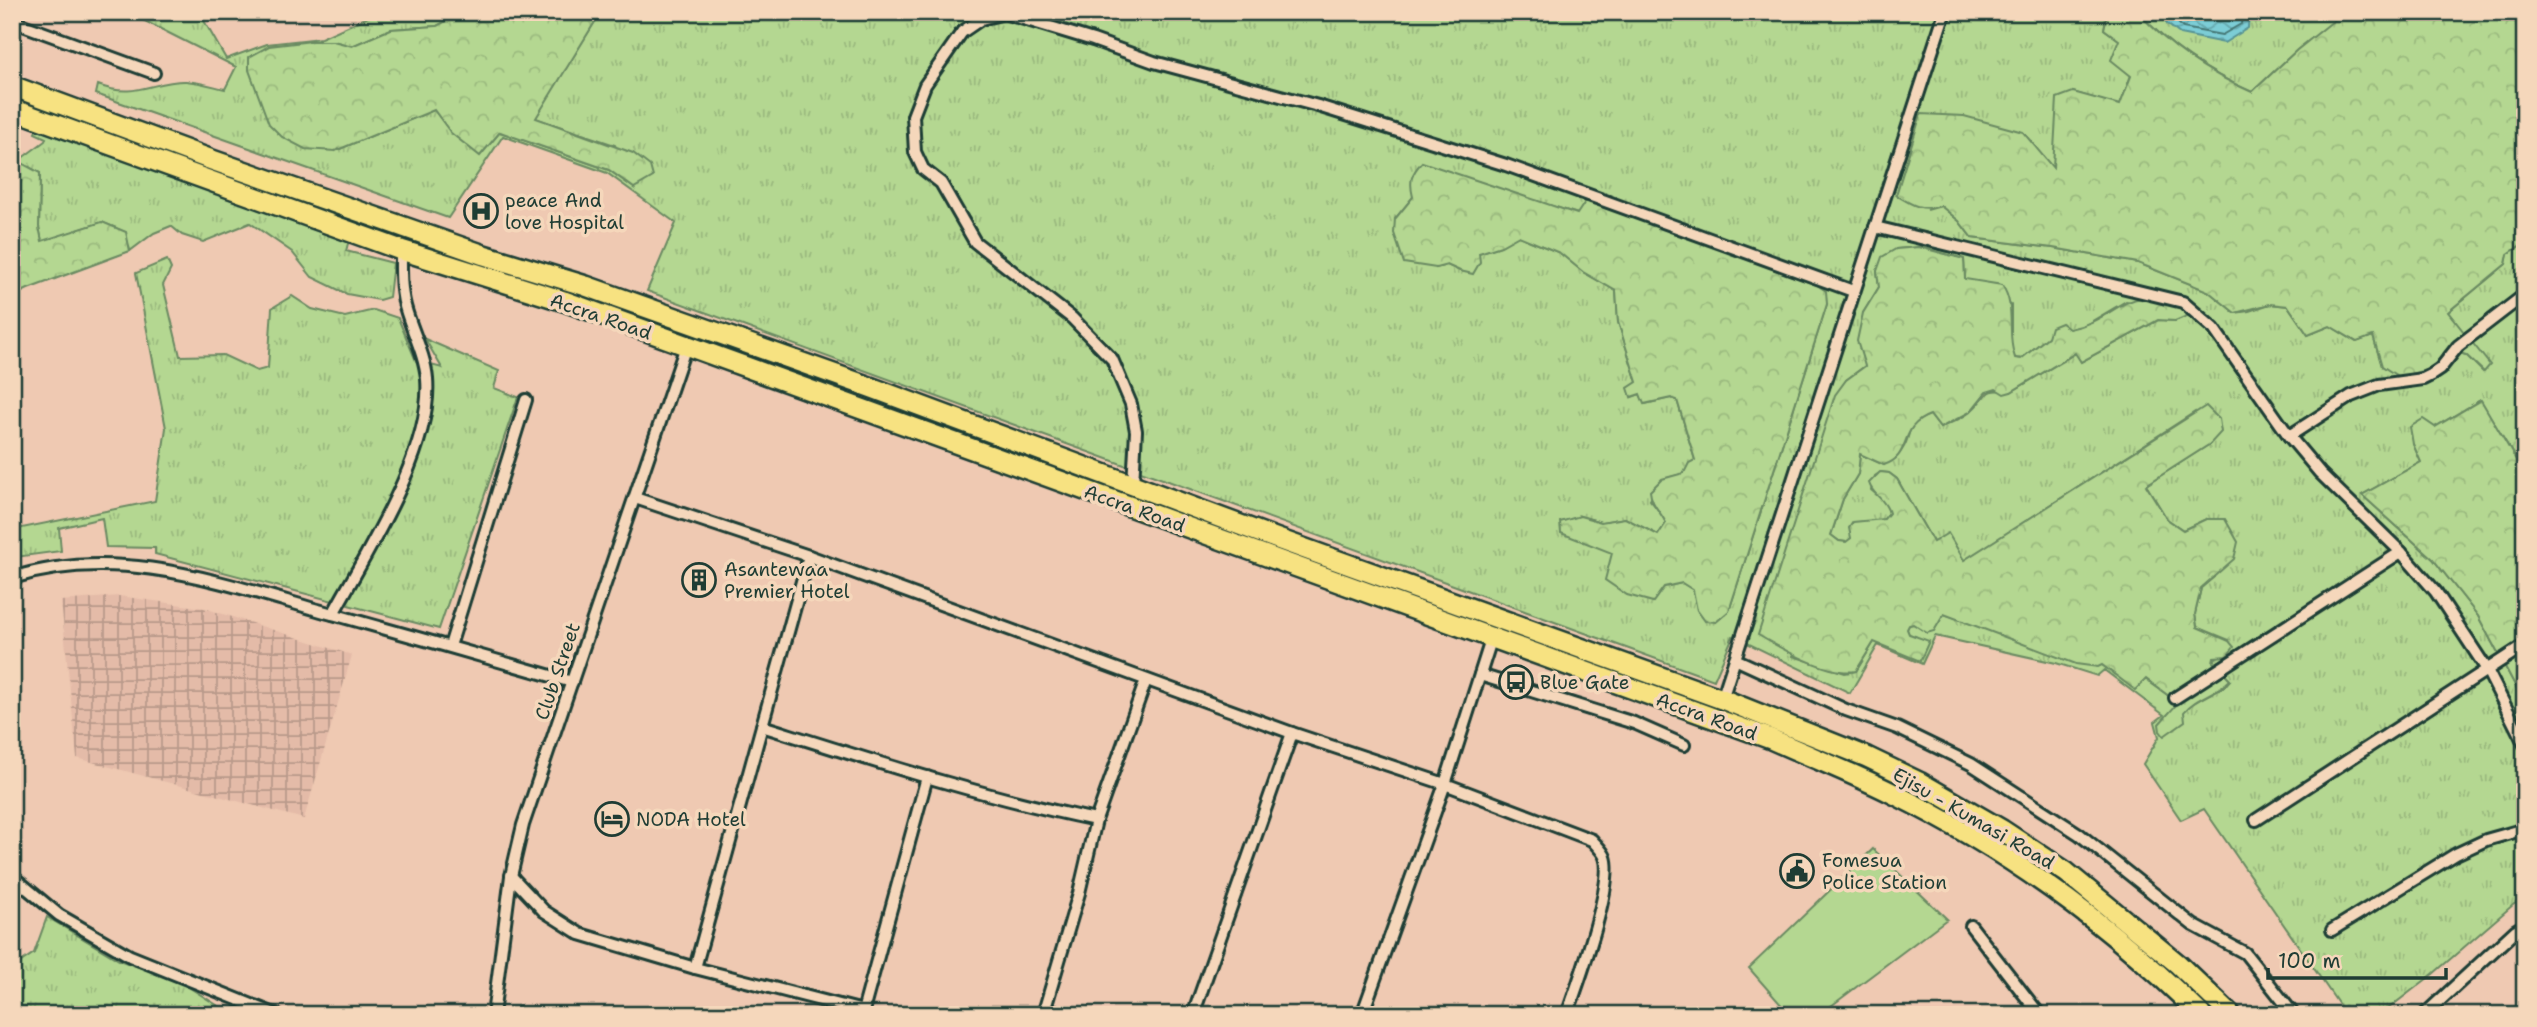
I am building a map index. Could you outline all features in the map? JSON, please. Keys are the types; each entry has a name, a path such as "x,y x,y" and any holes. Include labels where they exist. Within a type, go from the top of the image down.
{"highway":[{"name":"Accra Road","path":"12,86 263,178 484,255 586,286 857,383 1796,728"},
{"name":"Accra Road","path":"12,109 401,250 564,302 1771,740 1850,773 1905,800 1984,844 2050,886 2130,949 2201,1015"},
{"name":"Ejisu - Kumasi Road","path":"1796,728 1898,772 2002,830 2066,872 2131,923 2231,1015"}],"street":[{"path":"1722,699 1945,12"},
{"path":"1133,484 1136,431 1131,404 1112,359 1072,318 975,242 941,183 923,169 915,152 913,116 925,85 962,32 981,19 1004,13 1154,62 1330,110 1506,165 1853,291"},
{"path":"12,21 154,73"},
{"path":"1875,227 2183,302 2214,329 2289,436 2320,473 2401,552 2436,592 2486,668 2525,745"},
{"path":"333,614 396,498 428,404 427,377 401,285 401,250"},
{"path":"2289,436 2351,396 2379,385 2423,379 2431,375 2440,369 2458,346 2523,296"},
{"name":"Club Street","path":"493,1015 511,876 523,825 686,346"},
{"path":"450,646 526,400"},
{"path":"635,498 809,556 1292,733 1445,784 1592,840 1605,858 1607,878 1589,952 1567,1015"},
{"path":"2175,698 2401,552"},
{"path":"695,968 809,556"},
{"path":"12,578 34,571 82,565 129,565 217,580 572,682"},
{"path":"1362,1015 1445,784 1492,637"},
{"path":"2256,820 2525,645"},
{"path":"1735,659 1846,710 1897,728 1982,771 2078,834 2193,925 2245,953 2294,1015"},
{"path":"1480,675 1634,723 1684,745"},
{"path":"1066,1015 1044,1011 1079,893 1096,820 1146,680"},
{"path":"762,726 927,778 1042,809 1096,820"},
{"path":"1193,1015 1292,733"},
{"path":"511,876 544,911 580,934 862,1013 927,778"},
{"path":"2332,930 2456,854 2486,840 2525,828"},
{"path":"12,876 59,915 130,956 277,1015"},
{"path":"2424,1015 2525,925"},
{"path":"1971,926 2039,1014"}],"shaded area":[{"path":"119,596 204,608 352,655 304,819 77,758 61,601"}],"green space":[{"path":"127,12 199,12 226,59 267,44 321,38 379,12 456,12 452,18 437,26 391,29 352,46 333,41 312,41 269,46 335,151 434,110 452,133 480,155 500,132 609,170 634,188 615,145 535,118 601,12 2107,12 2104,29 2119,40 2131,75 2120,106 2073,92 2053,169 1927,210 1941,206 1959,221 1972,238 2053,248 2138,263 2208,291 2235,313 2270,304 2288,306 2308,335 2330,326 2356,342 2373,336 2382,366 2450,350 2466,355 2483,372 2489,365 2448,312 2506,264 2508,254 2525,242 2525,456 2517,461 2480,400 2435,427 2413,444 2421,462 2362,495 2433,559 2478,616 2525,704 2525,899 2514,904 2433,974 2380,1015 2346,1015 2204,809 2181,820 2143,764 2159,737 2155,722 2164,715 2104,670 2097,676 2056,663 1935,636 1922,664 1878,645 1850,693 1733,636 1714,680 647,291 676,223 607,173 503,136 448,218 96,94 98,85 123,91 186,81 225,89 236,67","holes":["1506,192 1578,214 1585,203 1827,304 1729,611 1716,622 1697,610 1694,590 1682,583 1664,587 1612,553 1580,516 1601,522 1625,518 1658,535 1666,523 1650,500 1663,479 1685,473 1695,460 1677,400 1671,398 1645,404 1640,394 1632,397 1637,382 1618,322 1616,291 1583,272 1560,253 1518,236 1500,246 1478,253 1460,271 1447,265 1436,268 1395,219 1413,197","1919,247 1964,259 1965,279 2011,305 2011,347 2015,358 2021,359 2048,337 2082,327 2126,301 2186,310 2187,316 2175,321 2158,320 2081,362 2076,353 2011,392 1995,390 1986,394 1967,414 1940,428 1930,415 1921,419 1912,426 1901,452 1884,465 1860,454 1858,474 1843,499 1831,535 1846,542 1884,519 1889,513 1886,503 1871,490 1875,476 1881,472 1889,473 1897,479 1933,542 1964,561 2195,412 2210,444 2146,485 2167,519 2183,530 2206,519 2214,577 2201,588 2195,614 2197,627 2229,640 2213,662 2230,680 2225,686 2159,724 2179,703 2145,679 2135,689 2102,665 1944,614 1934,630 1909,625 1909,634 1917,637 1874,642 1856,671 1845,673 1793,656 1846,380 1865,366 1863,313 1879,287 1877,271 1896,249"]},
{"path":"456,12 601,12 536,118 633,153 650,166 653,177 634,188 609,170 500,132 480,156 451,133 434,110 335,151 305,149 282,137 269,124 249,70 249,57 269,46 312,41 333,41 352,46 391,29 437,26 452,18"},
{"path":"2108,12 2138,12 2163,37 2190,58 2220,77 2252,92 2297,50 2343,13 2525,12 2525,242 2508,254 2506,264 2448,312 2490,365 2484,372 2466,355 2450,350 2430,369 2399,377 2382,366 2373,336 2357,342 2330,326 2308,335 2288,306 2270,304 2235,313 2208,291 2138,263 2053,248 1972,238 1959,221 1941,206 1917,206 1896,195 1921,114 1964,116 2023,132 2053,168 2057,98 2073,92 2120,105 2131,76 2111,60 2119,40 2104,29"},
{"path":"2138,12 2158,12 2167,24 2250,16 2249,12 2346,12 2297,50 2252,92 2220,77 2190,58 2163,37"},
{"path":"39,123 350,236 346,251 393,263 389,297 379,300 347,294 312,277 292,252 250,223 203,242 182,235 171,226 154,233 130,251 125,232 102,222 42,242 39,227 40,173 18,161 45,141 46,138 35,133"},
{"path":"18,161 40,173 39,227 42,241 102,222 126,232 130,251 12,297 12,165"},
{"path":"1422,162 1577,214 1585,202 1592,202 1817,285 1826,291 1827,304 1729,611 1716,622 1705,621 1697,610 1693,590 1682,583 1664,587 1653,602 1627,595 1605,580 1612,553 1561,533 1560,522 1580,516 1601,522 1625,518 1658,535 1666,523 1654,504 1650,491 1662,479 1684,473 1689,463 1695,460 1677,400 1671,398 1644,404 1640,394 1631,397 1628,388 1637,382 1618,322 1616,291 1583,272 1560,253 1519,236 1501,246 1479,253 1480,262 1473,274 1447,265 1436,268 1404,263 1394,233 1395,219 1413,197 1412,178"},
{"path":"1919,247 1964,259 1965,279 2002,285 2009,302 2015,358 2021,359 2048,337 2051,327 2061,323 2069,329 2086,324 2137,299 2167,301 2186,310 2187,316 2175,321 2158,320 2081,362 2075,353 2011,392 2004,394 1996,389 1986,392 1970,412 1940,428 1930,415 1920,420 1913,427 1899,455 1884,465 1860,454 1858,474 1843,499 1831,535 1846,542 1851,538 1849,528 1853,522 1884,519 1889,513 1887,508 1869,483 1880,472 1889,473 1897,479 1933,542 1948,533 1964,560 2206,406 2219,419 2221,432 2210,444 2146,485 2167,519 2183,530 2206,519 2225,519 2238,542 2234,559 2201,588 2195,614 2197,627 2229,641 2234,647 2227,656 2214,657 2213,662 2230,680 2189,707 2184,712 2185,721 2164,736 2159,724 2178,703 2146,679 2135,690 2102,665 2098,667 2076,664 1944,614 1934,631 1927,633 1913,624 1909,625 1909,634 1929,641 1920,661 1874,642 1856,671 1819,665 1758,635 1835,395 1846,380 1865,366 1857,341 1863,313 1879,287 1877,271 1882,257 1896,249"},
{"path":"167,260 171,269 163,285 180,356 223,355 257,371 268,368 272,308 292,296 312,309 345,317 374,310 398,318 416,361 442,368 425,339 499,371 494,388 518,397 439,629 155,554 155,548 106,547 102,518 59,528 61,551 16,557 12,530 155,501 166,428 136,273"},
{"path":"2481,400 2516,460 2525,456 2525,704 2478,616 2433,559 2362,495 2421,462 2413,444 2410,427 2423,419 2435,427"},
{"path":"1873,849 1947,919 1819,1015 1790,1015 1749,968"},
{"path":"47,917 119,960 179,981 226,1011 227,1015 12,1015 12,968 34,953"}],"water":[{"path":"2158,12 2249,12 2248,28 2224,43 2180,34 2167,24"}],"place":[{"name":"peace And love Hospital","path":"481,211"},
{"name":"Asantewaa Premier Hotel","path":"699,580"},
{"name":"Blue Gate","path":"1516,682"},
{"name":"NODA Hotel","path":"612,819"},
{"name":"Fomesua Police Station","path":"1797,871"}]}
